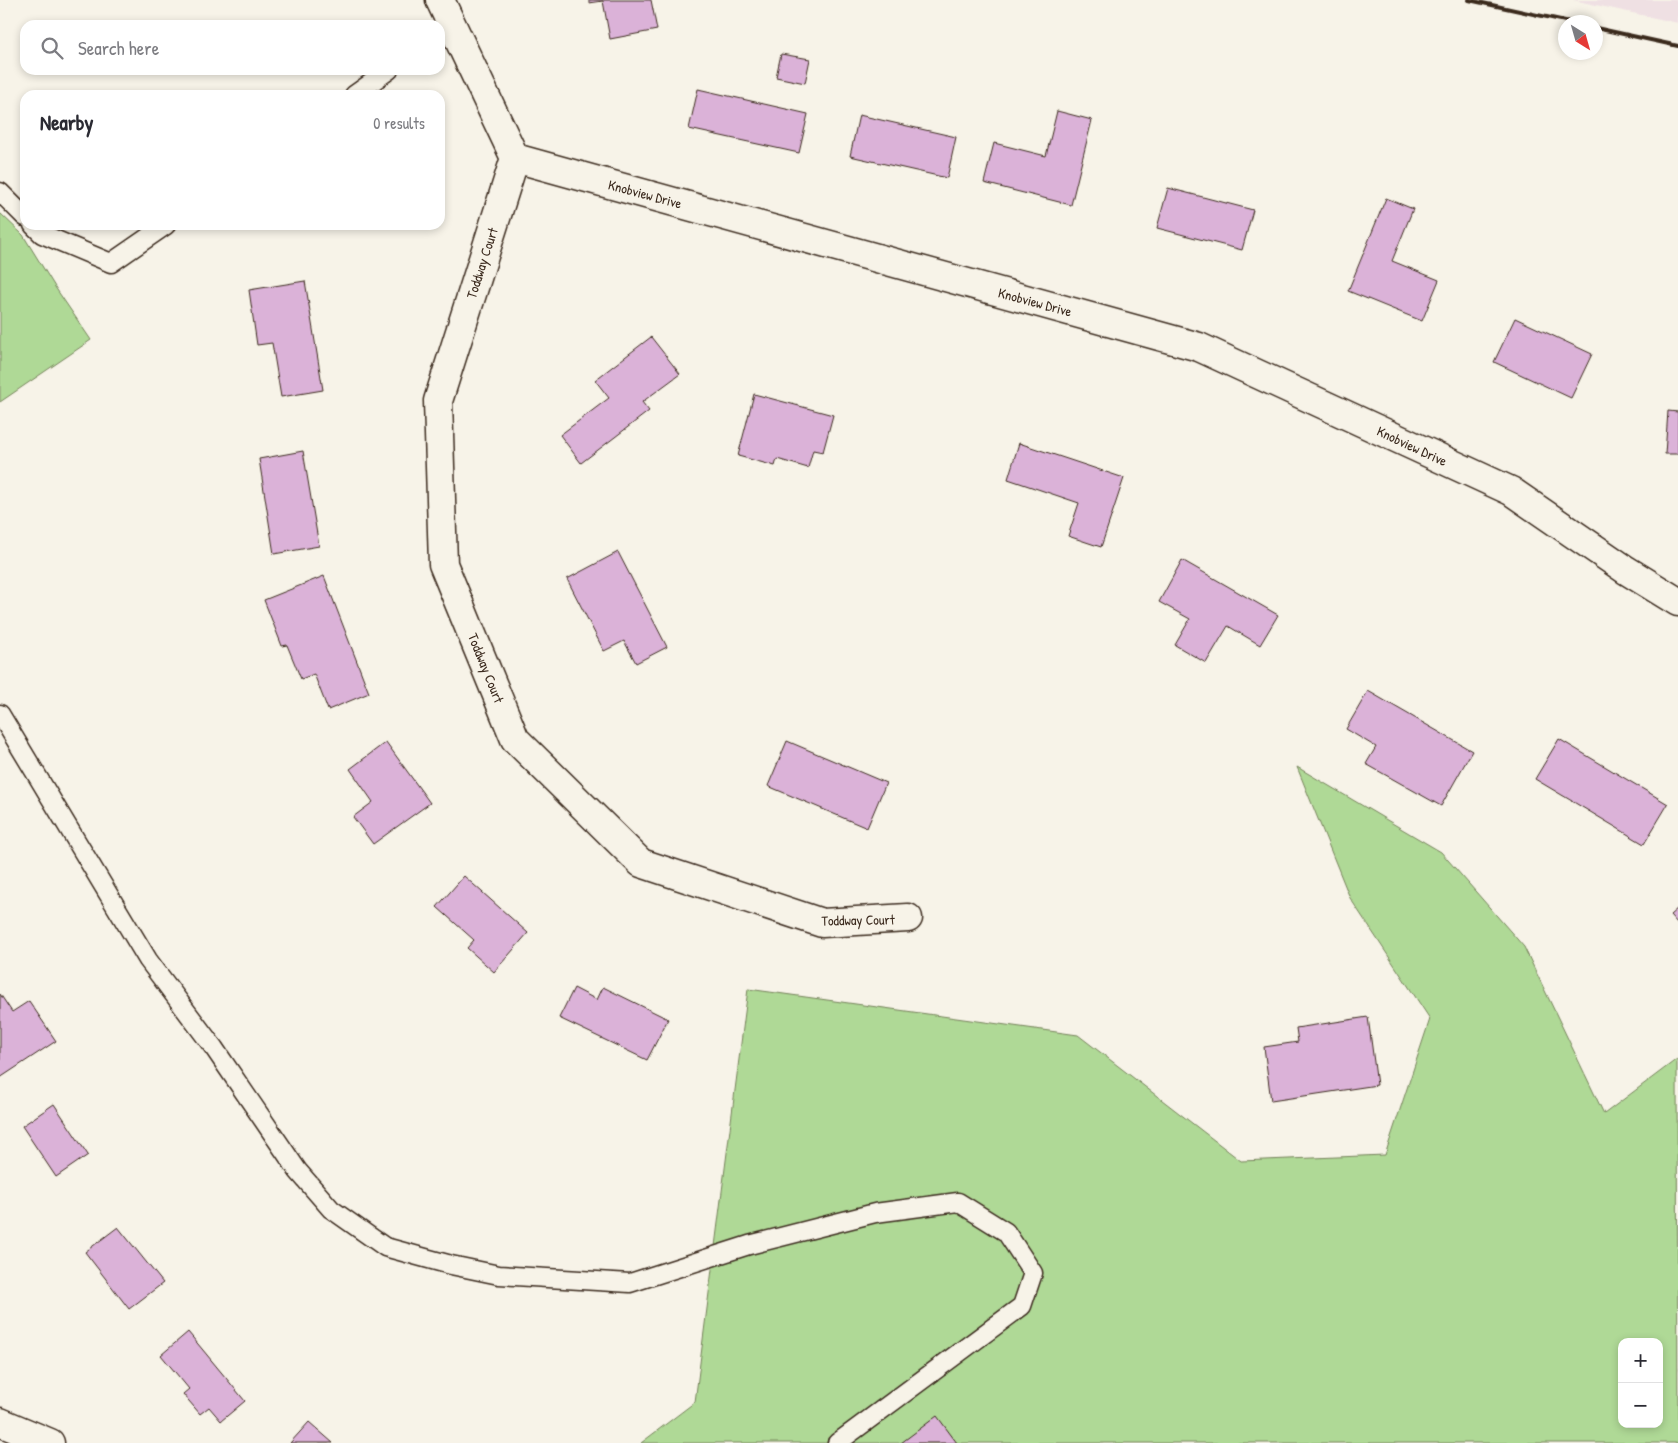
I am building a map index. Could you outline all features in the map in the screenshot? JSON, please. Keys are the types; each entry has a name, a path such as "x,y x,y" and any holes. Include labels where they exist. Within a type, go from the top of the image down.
{"street":[{"path":"440,0 444,20"},
{"path":"446,29 515,158"},
{"name":"Knobview Drive","path":"515,158 1198,347 1511,491 1626,570 1678,602"},
{"name":"Toddway Court","path":"515,158 438,401 444,564 515,739 641,863 822,923 908,918"},
{"path":"0,1422 50,1443"}],"lane":[{"path":"361,90 382,75"},
{"path":"0,192 20,212"},
{"path":"38,230 42,234 111,264 159,230"},
{"path":"0,714 148,960 214,1048 298,1172 331,1209 385,1247 451,1265 498,1275 630,1283 749,1245 875,1213 958,1202 1006,1232 1033,1273 1022,1306 837,1443"}],"shaded area":[{"path":"1573,0 1678,0 1678,23"}],"green space":[{"path":"0,213 23,235 91,340 0,402"},
{"path":"1297,767 1441,852 1524,947 1604,1114 1677,1059 1678,1443 641,1443 695,1402 748,989 1078,1035 1241,1161 1385,1155 1430,1019 1350,898"}],"building":[{"path":"589,0 651,0 657,30 610,39 603,1 589,3"},
{"path":"781,54 810,59 805,83 776,77"},
{"path":"698,89 808,114 799,153 689,129"},
{"path":"1057,111 1092,120 1071,205 984,183 994,143 1046,156"},
{"path":"859,115 956,137 947,178 850,156"},
{"path":"1168,188 1253,210 1242,250 1157,228"},
{"path":"1386,198 1413,209 1392,261 1439,280 1422,321 1348,291"},
{"path":"305,281 323,390 281,397 272,343 257,345 249,290"},
{"path":"1515,318 1592,354 1571,398 1494,362"},
{"path":"651,337 680,374 642,402 649,411 581,463 560,435 609,398 595,380"},
{"path":"754,394 833,415 823,452 813,450 808,468 777,459 775,466 738,456"},
{"path":"1668,411 1678,412 1678,454 1665,454"},
{"path":"1019,443 1124,478 1101,547 1068,536 1079,503 1008,479"},
{"path":"303,451 319,546 274,554 259,459"},
{"path":"618,552 667,647 636,663 624,641 604,651 567,579"},
{"path":"1182,560 1278,615 1260,645 1228,626 1206,663 1175,645 1190,619 1159,602"},
{"path":"324,576 369,693 328,710 314,674 301,679 287,645 282,646 264,600"},
{"path":"1368,691 1472,751 1441,806 1366,764 1376,747 1346,729"},
{"path":"1559,739 1668,804 1644,844 1535,779"},
{"path":"787,741 886,783 867,828 768,786"},
{"path":"386,742 430,803 373,844 353,817 373,802 350,769"},
{"path":"464,876 528,933 494,972 467,948 474,940 437,907"},
{"path":"1678,908 1678,924 1670,915"},
{"path":"603,987 668,1019 647,1060 559,1018 574,988 597,1000"},
{"path":"0,994 12,1012 29,1001 56,1041 0,1078"},
{"path":"1368,1017 1377,1085 1271,1101 1264,1047 1298,1042 1296,1028"},
{"path":"54,1104 88,1155 56,1177 22,1126"},
{"path":"118,1227 163,1283 129,1309 85,1252"},
{"path":"188,1332 245,1401 221,1421 209,1407 200,1414 183,1394 189,1389 161,1355"},
{"path":"937,1416 957,1443 901,1443"},
{"path":"309,1422 333,1443 290,1443"}],"railway":[{"path":"1469,0 1558,19"},
{"path":"1603,30 1678,46"}]}
